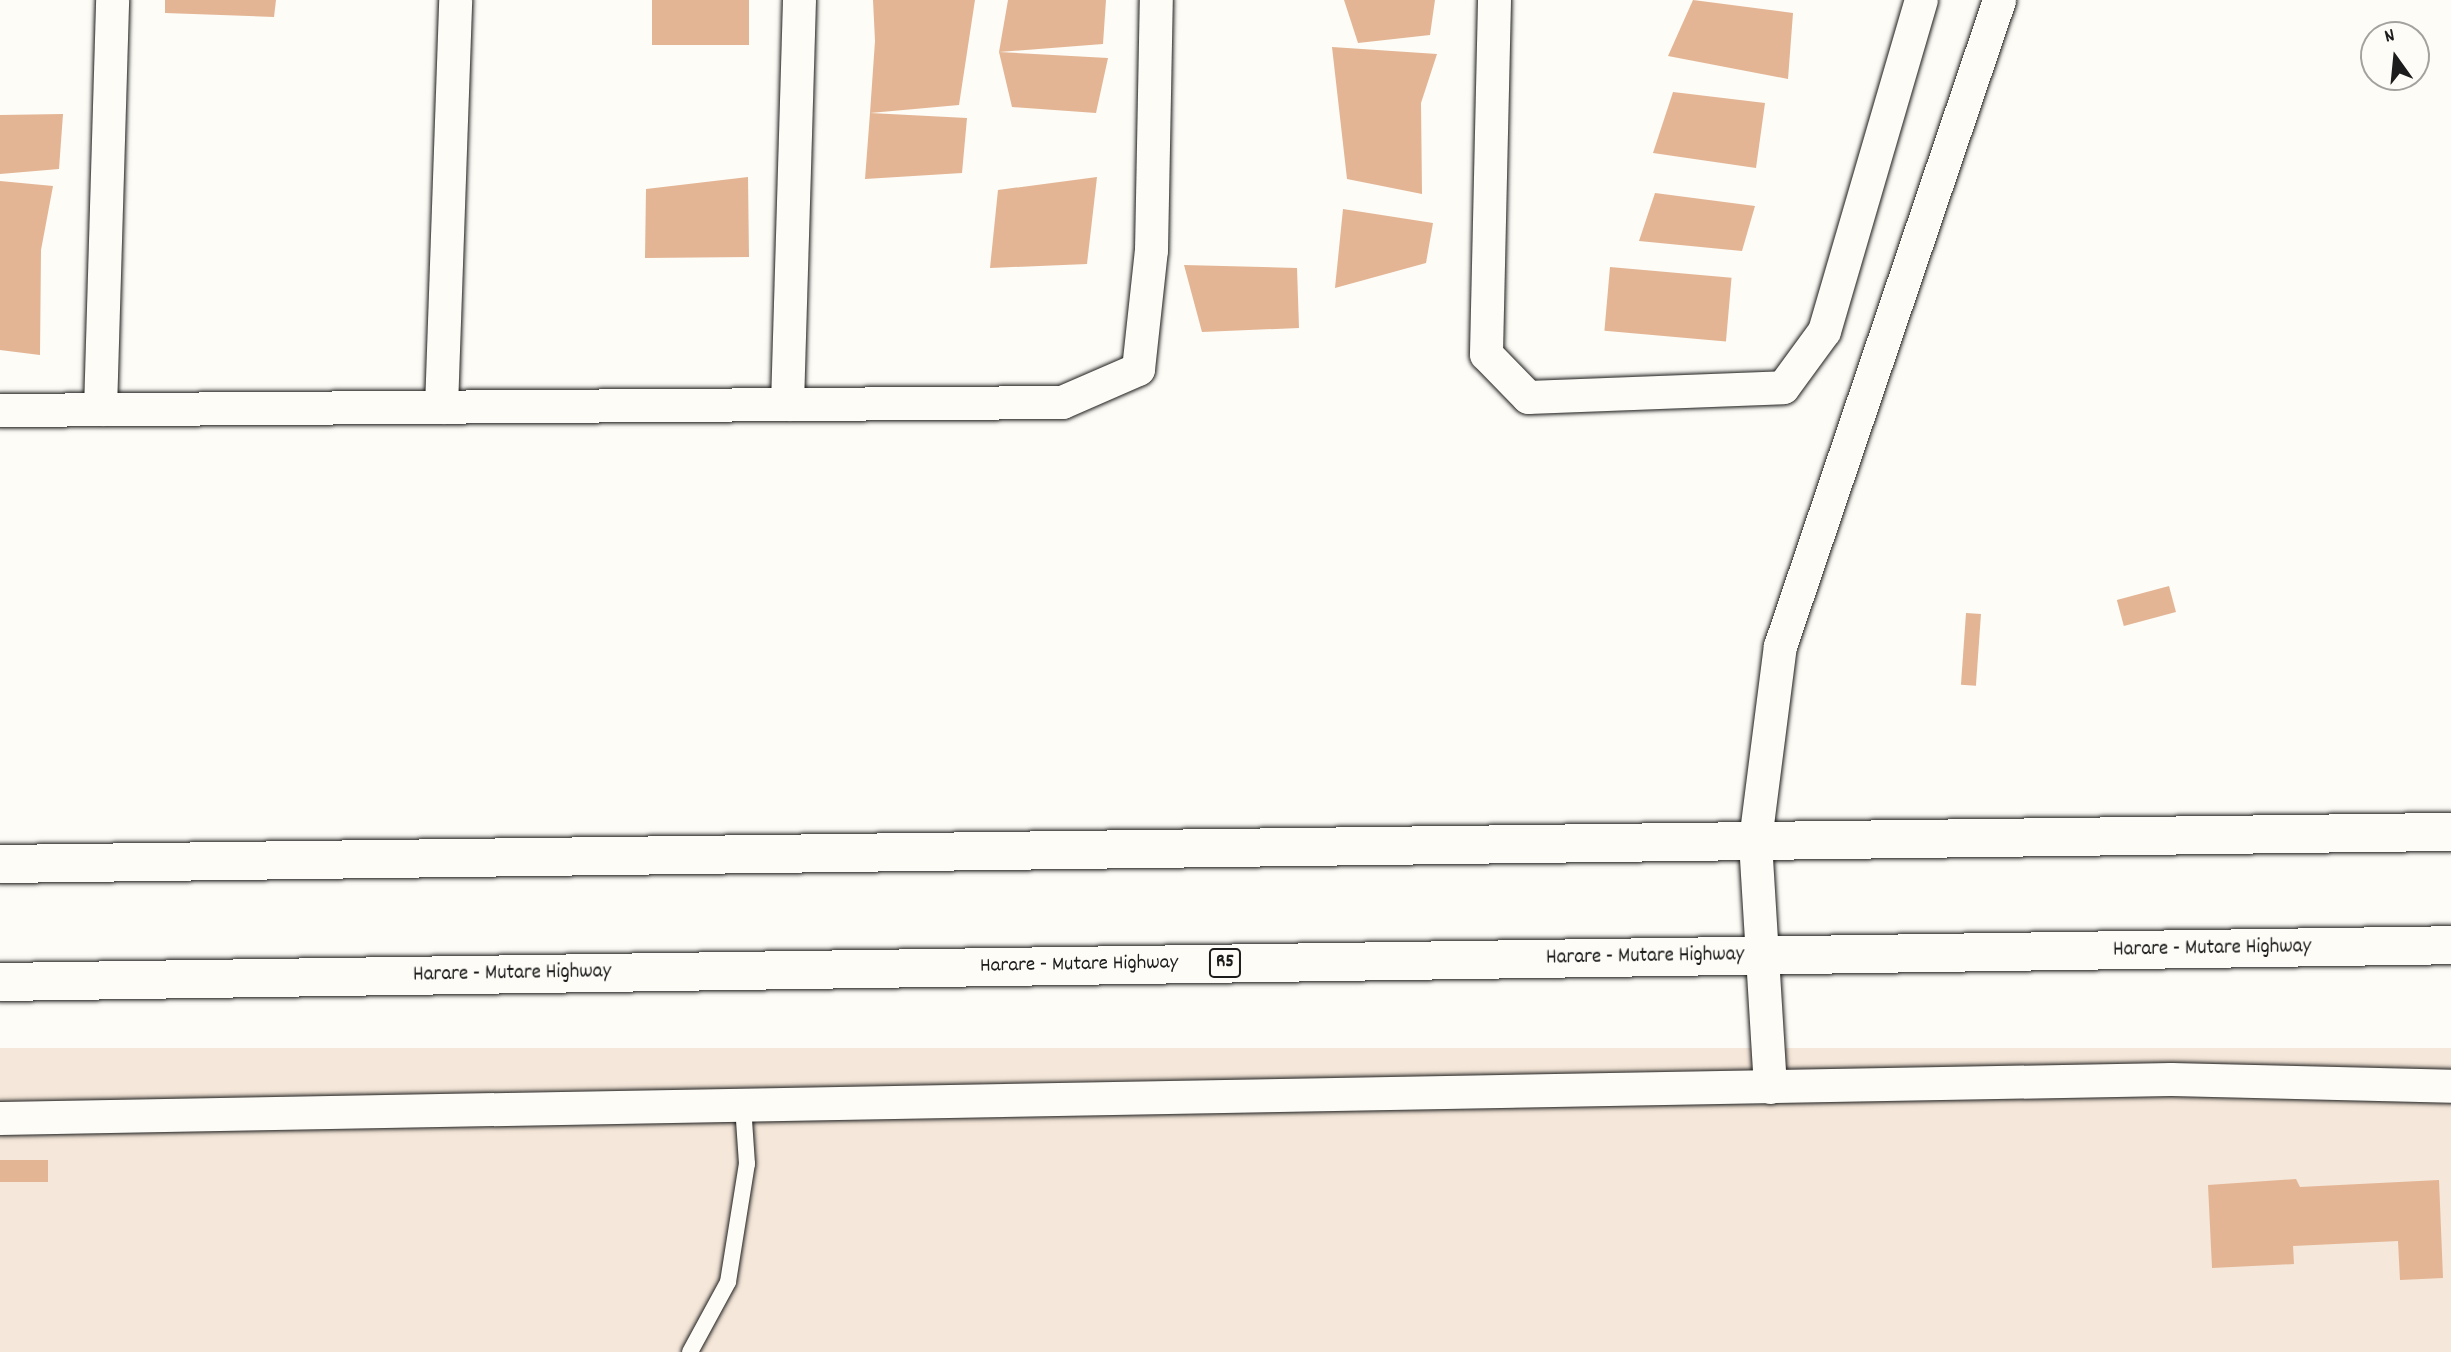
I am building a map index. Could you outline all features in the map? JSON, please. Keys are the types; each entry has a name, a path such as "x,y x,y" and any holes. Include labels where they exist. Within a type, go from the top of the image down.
{"highway":[{"path":"0,864 2451,832"},
{"name":"Harare - Mutare Highway","path":"0,982 2451,945"}],"street":[{"path":"100,409 112,0"},
{"path":"441,407 455,0"},
{"path":"788,404 799,0"},
{"path":"0,410 1062,402 1138,369 1151,250 1156,0"},
{"path":"1494,0 1486,354 1528,397 1783,387 1824,331 1921,0"},
{"path":"1770,1087 1765,955 1755,839 1780,646 1999,0"},
{"path":"0,1118 2171,1079 2451,1086"}],"lane":[{"path":"690,1352 728,1282 747,1164 743,1105"}],"shaded area":[{"path":"0,1048 2451,1048 2451,1352 0,1352"}],"building":[{"path":"165,0 276,0 274,17 165,13"},
{"path":"652,0 749,0 749,45 652,45"},
{"path":"873,0 975,0 959,105 870,113 875,41"},
{"path":"1008,0 1106,0 1103,44 999,52"},
{"path":"1344,0 1435,0 1430,35 1358,43"},
{"path":"1693,0 1793,13 1788,79 1668,56"},
{"path":"1332,47 1437,54 1421,103 1422,194 1347,179"},
{"path":"999,52 1108,58 1096,113 1012,107"},
{"path":"1673,92 1765,103 1756,168 1653,153"},
{"path":"870,113 967,118 962,173 865,179"},
{"path":"63,114 59,169 0,174 0,115"},
{"path":"748,177 749,257 645,258 646,189"},
{"path":"1097,177 1087,264 990,268 998,190"},
{"path":"0,181 53,186 41,250 40,355 0,350"},
{"path":"1655,193 1755,206 1742,251 1639,241"},
{"path":"1343,209 1433,223 1426,263 1335,288"},
{"path":"1184,265 1297,268 1299,328 1202,332"},
{"path":"1610,267 1732,278 1726,341 1604,331"},
{"path":"2169,586 2176,612 2124,626 2117,600"},
{"path":"1966,613 1981,614 1976,686 1961,685"},
{"path":"0,1160 48,1160 48,1182 0,1182"},
{"path":"2296,1179 2300,1187 2439,1180 2443,1278 2400,1280 2398,1241 2293,1246 2294,1264 2212,1268 2208,1185"}]}
